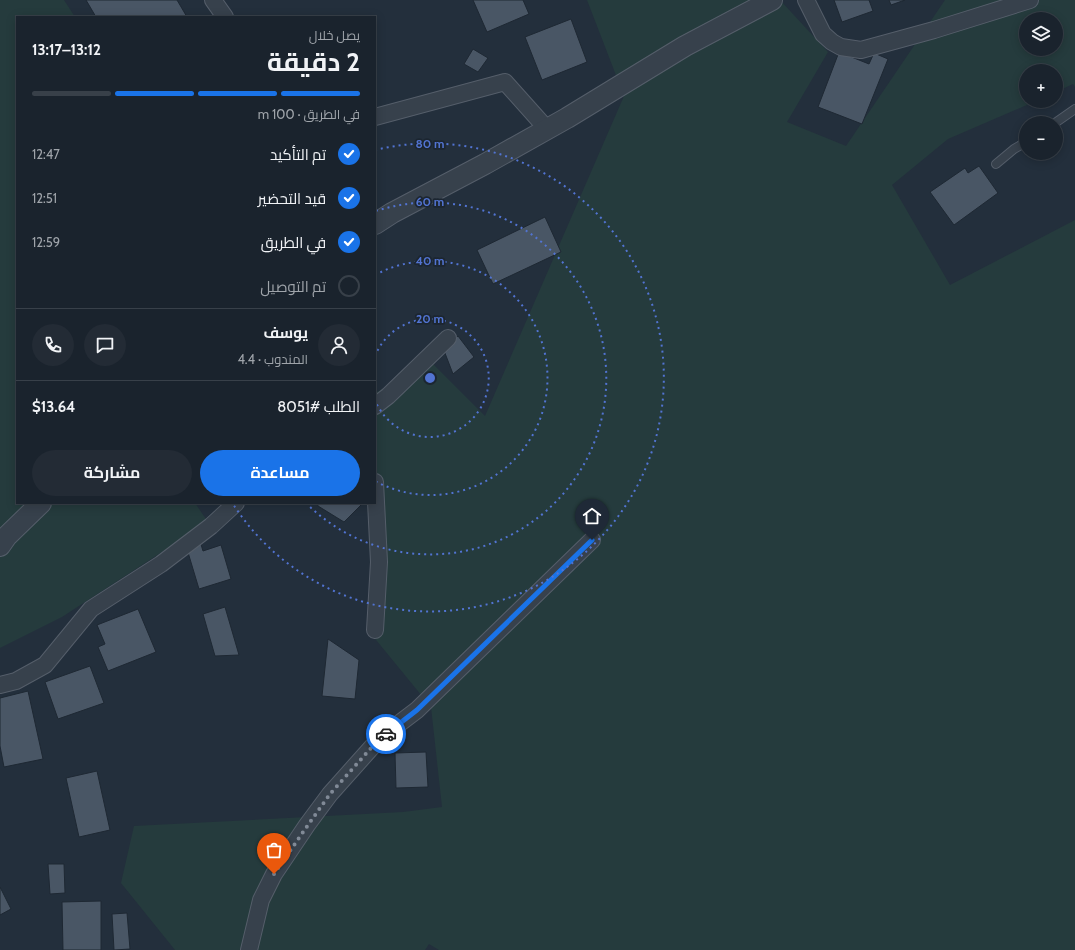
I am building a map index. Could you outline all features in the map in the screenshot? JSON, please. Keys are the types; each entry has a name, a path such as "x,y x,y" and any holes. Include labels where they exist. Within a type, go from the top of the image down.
{"street":[{"path":"212,0 224,16"},
{"path":"376,223 392,212 486,164 685,46 772,0"},
{"path":"806,0 823,34 832,42 841,47 862,50 934,30 1030,0"},
{"path":"376,117 505,82 547,129"},
{"path":"376,405 388,396 448,338"},
{"path":"0,546 7,536 39,504"},
{"path":"0,685 16,681 45,665 91,609 161,564 212,526 235,504"},
{"path":"375,630 378,562 376,504"},
{"path":"249,950 261,900 274,874 330,794 380,738 417,710 592,540"}],"lane":[{"path":"1063,117 1075,109"},
{"path":"996,164 1019,146"}],"green space":[{"path":"0,0 64,0 74,16 16,16 16,504 196,504 208,522 62,617 0,648"},
{"path":"587,0 780,0 828,52 787,122 846,146 945,0 1075,0 1075,87 1073,84 1063,89 1063,64 1019,64 1020,108 948,139 892,185 950,285 1075,220 1075,950 439,950 429,944 425,950 175,950 121,883 134,826 403,812 442,807 431,707 372,635 376,504 376,392 431,362 485,416 624,96"}],"building":[{"path":"86,0 177,0 186,16 95,16"},
{"path":"473,0 523,0 529,14 487,32"},
{"path":"834,0 869,0 873,11 842,22"},
{"path":"889,0 905,0 891,5"},
{"path":"571,19 587,62 542,80 525,37"},
{"path":"473,49 488,58 478,72 464,64"},
{"path":"839,52 869,64 874,53 888,59 862,124 818,107"},
{"path":"979,166 998,193 954,225 930,192 965,168 968,173"},
{"path":"545,217 561,252 493,284 477,250"},
{"path":"458,336 474,357 453,374 443,348"},
{"path":"317,504 362,504 344,522 318,506"},
{"path":"200,541 203,551 221,545 231,579 199,589 187,549"},
{"path":"225,607 239,655 215,656 203,614"},
{"path":"138,609 156,652 108,671 98,647 105,644 97,625"},
{"path":"328,639 359,660 355,699 322,696"},
{"path":"90,666 104,703 58,719 45,682"},
{"path":"28,691 43,759 4,767 0,746 0,698"},
{"path":"426,752 428,787 396,788 395,753"},
{"path":"97,771 110,830 79,837 66,778"},
{"path":"48,864 64,864 65,893 50,894"},
{"path":"0,887 11,909 0,915"},
{"path":"101,901 101,950 63,950 62,902"},
{"path":"127,913 130,949 114,950 112,914"}],"way so far":[{"path":"274,874 330,794 380,738 386,734"}],"route":[{"path":"386,734 417,710 592,540"}]}
